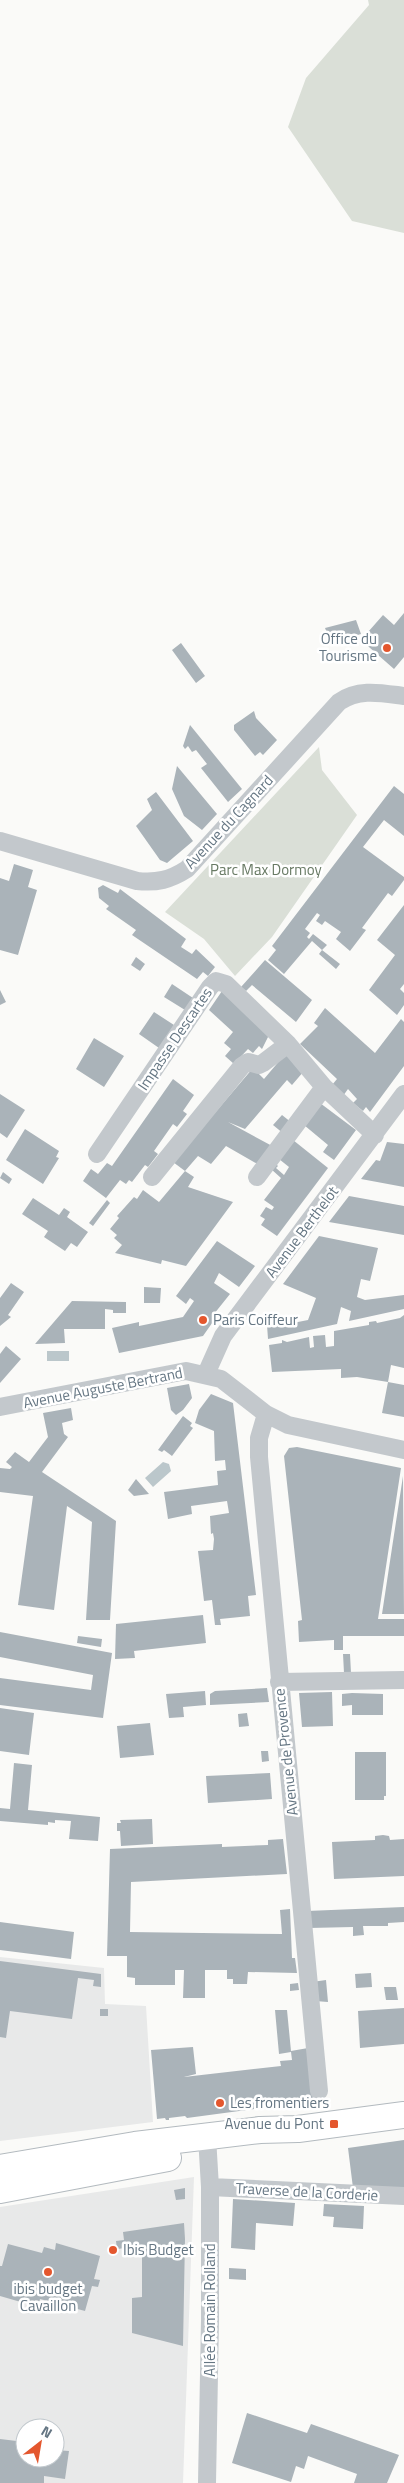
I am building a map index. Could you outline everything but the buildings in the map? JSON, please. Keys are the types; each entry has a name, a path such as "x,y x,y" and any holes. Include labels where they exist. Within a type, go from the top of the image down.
{"main road":[{"path":"0,2190 260,2130 298,2129 404,2115"},
{"path":"0,2168 135,2146 208,2143"}],"street":[{"name":"Avenue du Cagnard","path":"0,841 137,881 152,883 170,880 187,869 339,702 348,695 362,692 403,694"},
{"name":"Impasse Descartes","path":"97,1154 213,982 226,984 288,1044"},
{"path":"152,1177 242,1066 248,1062 263,1063 288,1044 324,1087 375,1135"},
{"path":"257,1177 324,1087"},
{"name":"Avenue Berthelot","path":"206,1374 223,1336 404,1094"},
{"name":"Avenue Auguste Bertrand","path":"0,1407 186,1371 206,1374"},
{"path":"206,1374 221,1379 266,1414 288,1425 404,1450"},
{"name":"Avenue de Provence","path":"266,1414 259,1438 259,1457 319,2090"},
{"path":"279,1682 404,1680"},
{"name":"Allée Romain Rolland","path":"207,2483 210,2187 208,2143"},
{"name":"Traverse de la Corderie","path":"210,2187 404,2196"}],"shaded area":[{"path":"47,1351 69,1351 69,1361 47,1361"},
{"path":"163,1462 169,1464 171,1471 153,1487 145,1478"},
{"path":"0,1957 104,1968 105,2004 146,2006 153,2122 0,2141"},
{"path":"194,2177 183,2483 0,2483 0,2207"}],"green space":[{"path":"368,0 404,0 404,233 352,221 288,127 306,78 369,5"},
{"name":"Parc Max Dormoy","path":"319,747 322,770 357,815 272,937 235,976 204,939 165,912"}],"place":[{"name":"Office du Tourisme","path":"387,648"},
{"name":"Paris Coiffeur","path":"203,1320"},
{"name":"Les fromentiers","path":"220,2103"},
{"name":"Avenue du Pont","path":"334,2124"},
{"name":"Ibis Budget","path":"113,2250"},
{"name":"ibis budget Cavaillon","path":"48,2272"}]}
